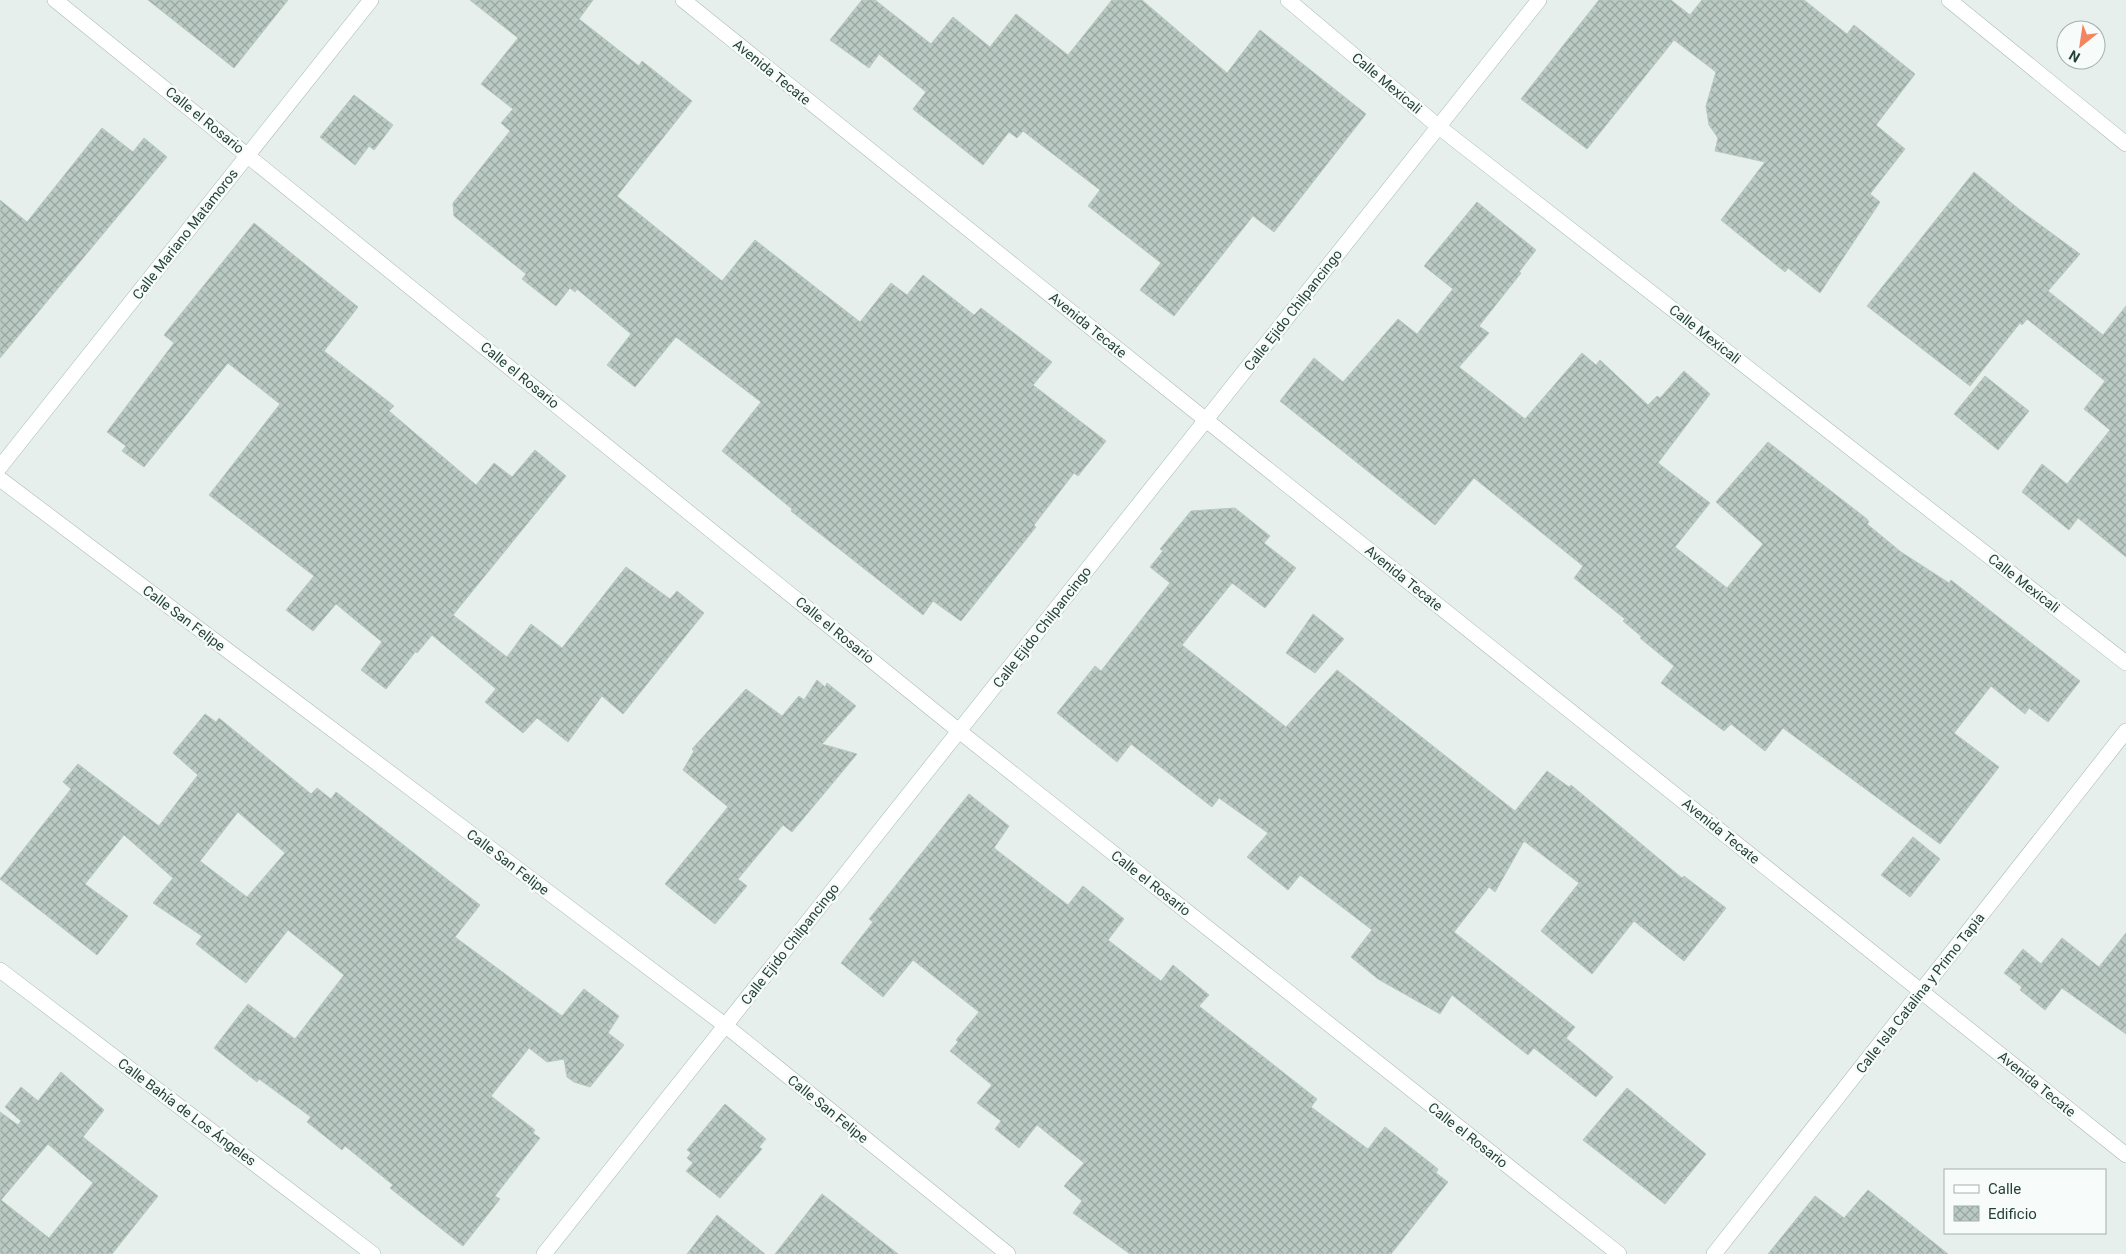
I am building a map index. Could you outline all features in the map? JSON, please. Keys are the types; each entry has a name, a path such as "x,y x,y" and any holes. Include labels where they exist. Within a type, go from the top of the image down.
{"street":[{"name":"Calle el Rosario","path":"55,0 248,154 959,731 1618,1254"},
{"name":"Calle Mariano Matamoros","path":"0,467 370,0"},
{"name":"Avenida Tecate","path":"683,0 2126,1155"},
{"name":"Calle Mexicali","path":"1288,0 1439,127 2126,663"},
{"name":"Calle Ejido Chilpancingo","path":"544,1254 1539,0"},
{"path":"1949,0 2126,144"},
{"name":"Calle San Felipe","path":"0,479 726,1026 1008,1254"},
{"name":"Calle Isla Catalina y Primo Tapia","path":"1714,1254 2126,732"},
{"name":"Calle Bahía de Los Ángeles","path":"0,970 374,1254"}],"building":[{"path":"148,0 288,0 234,68"},
{"path":"470,0 593,0 579,19 639,66 642,61 692,101 617,196 722,281 755,240 860,322 891,283 907,295 923,275 974,315 981,308 1052,362 1033,385 1106,441 1078,476 1074,473 1034,525 1036,527 961,621 933,601 923,615 791,511 792,509 722,451 761,402 676,337 635,387 607,365 631,334 577,289 575,292 570,288 556,306 522,279 526,274 454,216 453,203 510,131 501,123 513,109 481,84 518,38"},
{"path":"862,0 875,0 931,44 953,17 990,47 1016,14 1068,55 1112,0 1142,0 1227,73 1260,30 1366,114 1274,232 1253,216 1174,316 1140,290 1161,263 1088,206 1100,190 1023,131 1017,138 1009,132 983,165 913,109 926,92 879,54 869,68 830,40"},
{"path":"1599,0 1671,0 1690,15 1702,0 1804,0 1847,34 1854,25 1915,74 1876,125 1905,149 1870,194 1880,202 1820,293 1788,268 1785,272 1721,220 1765,162 1715,151 1718,138 1709,125 1706,106 1716,72 1674,40 1587,149 1521,99"},
{"path":"354,95 393,125 374,150 369,146 355,165 320,137"},
{"path":"102,128 133,152 144,138 167,157 0,358 0,200 27,222"},
{"path":"1974,172 2020,210 2080,254 2048,291 2103,335 2126,306 2126,557 2078,518 2069,530 2022,492 2042,464 2067,484 2110,430 2084,409 2105,381 2027,319 2022,325 2020,323 1970,386 1867,306"},
{"path":"1477,202 1536,250 1519,272 1521,273 1479,326 1489,333 1459,367 1525,419 1582,353 1596,365 1600,360 1648,405 1657,396 1660,398 1684,371 1710,394 1658,463 1710,503 1675,547 1727,588 1763,544 1716,502 1768,442 1867,519 1869,522 1867,524 1901,552 1949,583 1951,580 2080,681 2048,722 2029,708 2025,714 1991,686 1954,733 1999,767 1940,844 1783,728 1765,751 1731,724 1724,731 1661,683 1674,666 1640,638 1642,637 1623,621 1625,619 1574,578 1583,566 1474,478 1435,525 1280,401 1314,358 1343,382 1398,319 1417,334 1453,289 1424,266"},
{"path":"254,223 358,307 324,351 394,406 389,411 476,485 494,463 512,477 535,450 566,476 453,615 507,657 531,624 562,648 626,567 670,599 677,591 704,613 623,714 602,696 568,742 537,718 523,733 485,702 496,689 432,635 417,653 416,651 386,689 361,670 382,642 336,604 313,631 286,610 314,576 209,495 280,404 228,363 144,467 122,451 126,446 107,432 174,343 164,335"},
{"path":"1985,376 2029,411 1998,450 1954,414"},
{"path":"1235,508 1270,536 1264,543 1296,568 1265,608 1232,583 1182,645 1286,727 1337,670 1515,811 1547,771 1569,787 1571,785 1682,878 1684,876 1726,908 1684,961 1634,921 1592,974 1541,931 1579,883 1524,841 1495,892 1489,887 1454,932 1575,1027 1566,1038 1613,1077 1596,1097 1534,1048 1528,1055 1452,995 1440,1014 1378,979 1351,957 1372,930 1300,875 1288,890 1247,857 1268,833 1219,798 1212,807 1131,744 1117,762 1057,713 1095,666 1101,671 1170,583 1150,567 1163,551 1160,549 1191,511"},
{"path":"1313,614 1344,639 1315,673 1286,653"},
{"path":"817,680 825,687 827,683 856,706 822,744 857,754 792,832 783,825 738,879 747,886 715,924 665,884 728,807 683,770 694,751 692,749 746,689 782,716 799,696 804,700"},
{"path":"205,714 216,722 219,718 311,794 317,788 331,799 336,792 480,905 455,937 562,1016 584,989 619,1016 608,1033 624,1045 590,1087 574,1082 567,1077 564,1059 547,1062 529,1048 491,1096 535,1130 533,1133 540,1138 495,1196 500,1199 463,1246 390,1188 393,1185 345,1146 342,1150 307,1122 311,1117 259,1079 257,1082 214,1048 248,1004 295,1039 344,975 288,930 246,983 196,944 202,936 153,903 173,878 124,835 85,884 128,916 97,955 0,879 71,789 63,782 78,764 159,826 198,775 173,753","holes":["238,812 285,853 247,897 200,861"]},
{"path":"969,794 1009,826 994,848 1068,905 1083,886 1124,919 1108,940 1161,981 1173,965 1209,995 1199,1006 1317,1099 1311,1107 1368,1149 1385,1127 1438,1169 1436,1173 1448,1182 1391,1254 1130,1254 1073,1213 1082,1201 1064,1186 1084,1163 1037,1125 1019,1148 995,1129 1001,1121 977,1103 992,1085 950,1051 958,1042 956,1040 979,1012 913,960 883,997 841,963 873,922 869,919"},
{"path":"1913,837 1940,859 1910,897 1881,875"},
{"path":"2126,933 2126,1034 2062,988 2045,1010 2020,990 2022,987 2004,973 2023,949 2041,964 2062,938 2099,967"},
{"path":"61,1072 104,1110 83,1137 158,1196 112,1254 0,1254 0,1112 18,1125 21,1121 5,1107 21,1087 38,1101","holes":["48,1144 93,1183 49,1238 1,1200"]},
{"path":"1627,1088 1706,1154 1665,1204 1583,1140"},
{"path":"725,1104 766,1139 759,1147 762,1149 720,1198 686,1171 693,1163 687,1158 691,1153 687,1150"},
{"path":"1868,1190 1948,1254 1768,1254 1815,1196 1844,1218"},
{"path":"822,1194 898,1254 775,1254"},
{"path":"717,1215 765,1254 687,1254"}]}
